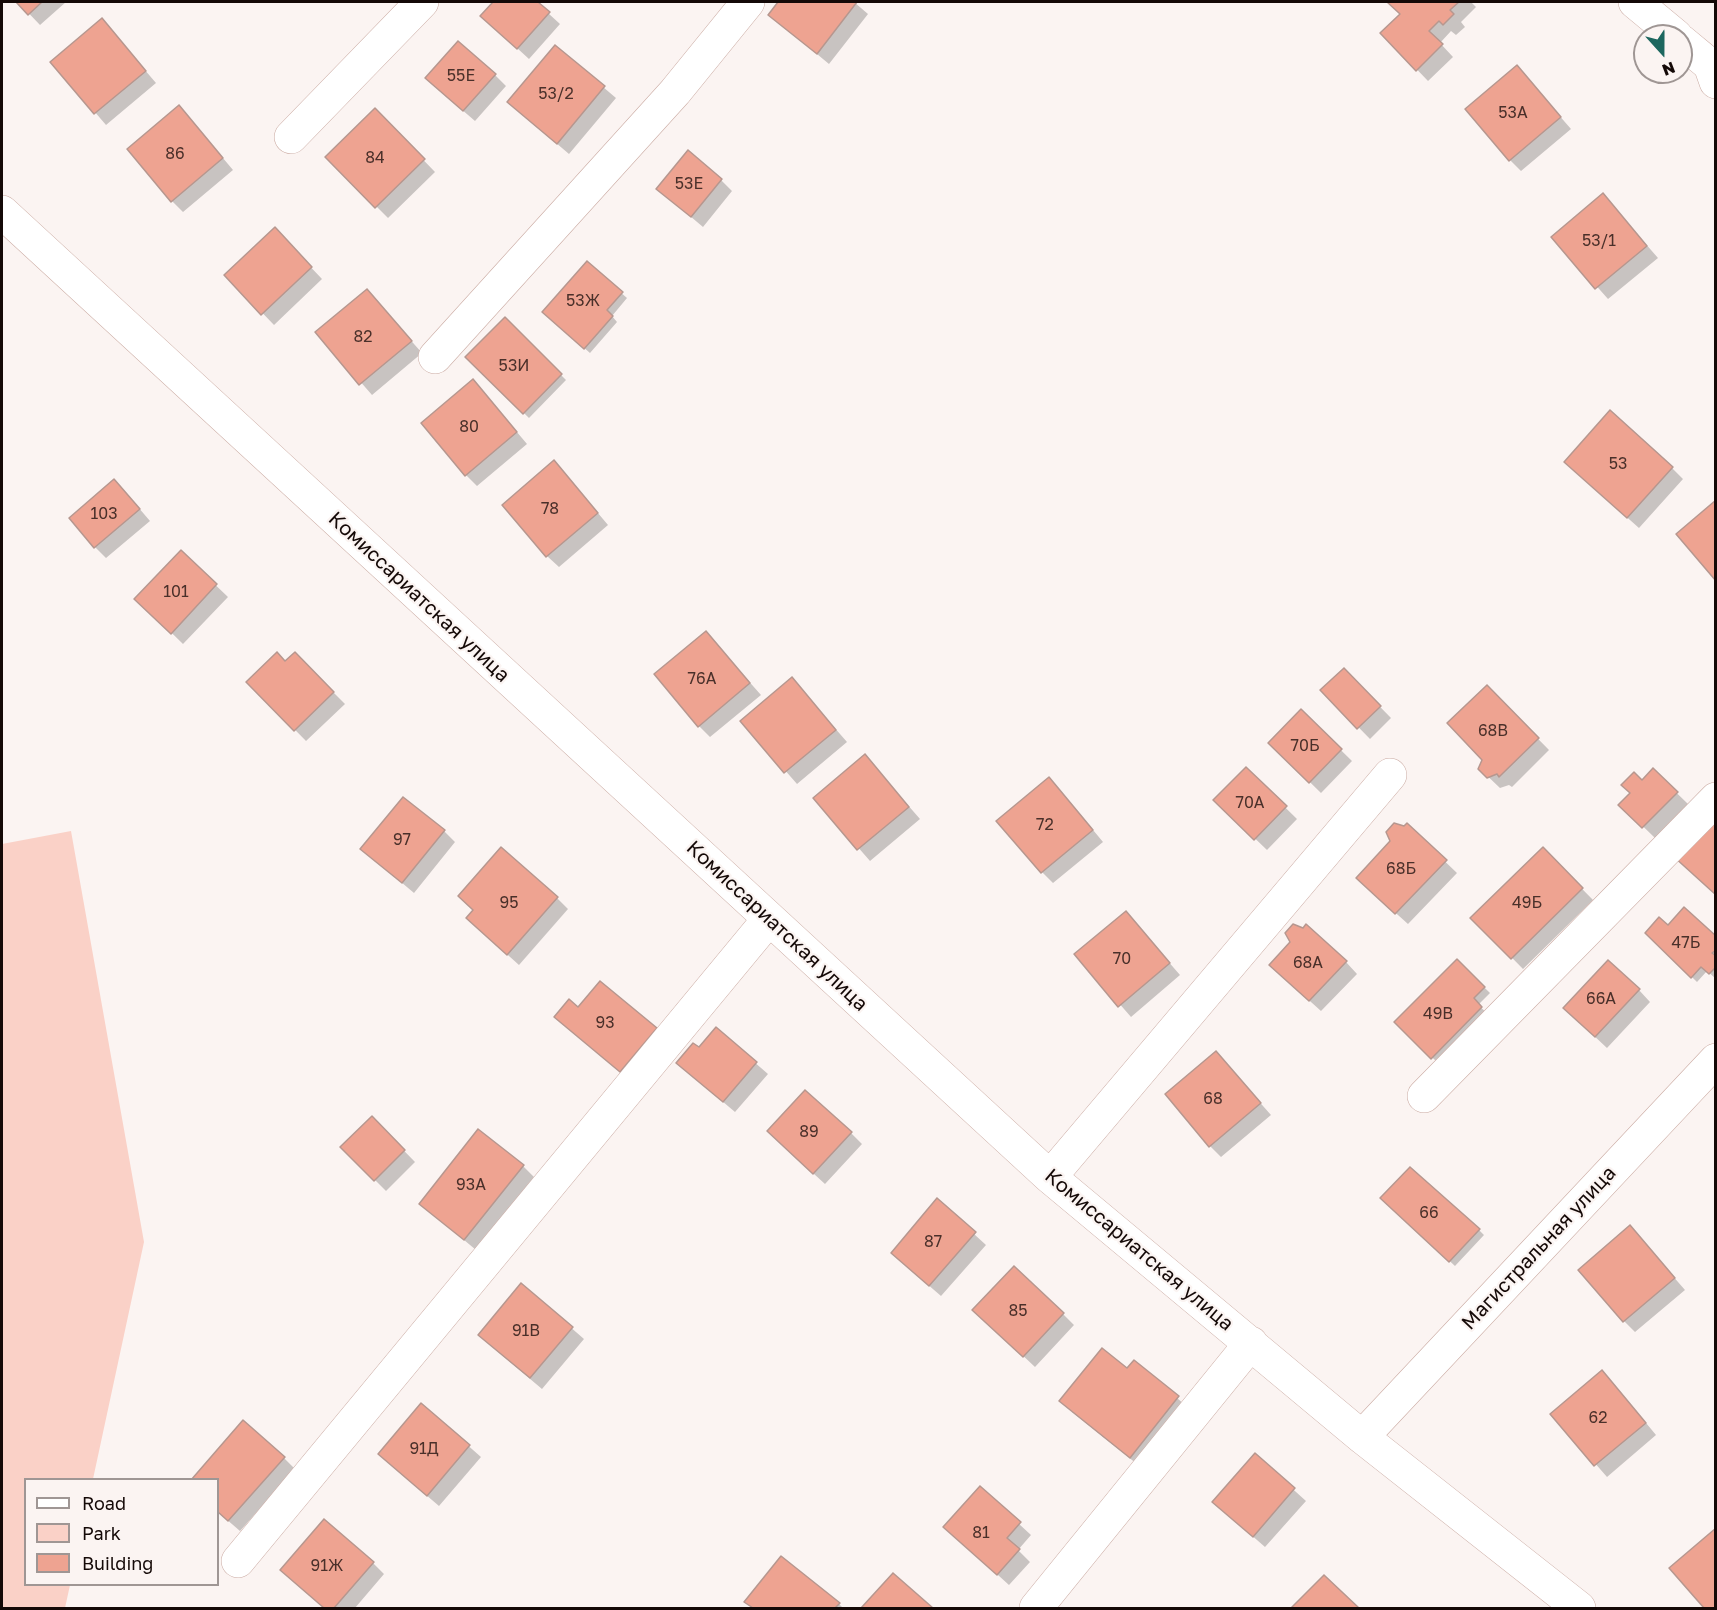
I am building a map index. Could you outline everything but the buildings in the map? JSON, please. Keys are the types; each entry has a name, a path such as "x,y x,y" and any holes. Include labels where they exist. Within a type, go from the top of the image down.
{"street":[{"path":"291,137 422,2"},
{"path":"435,357 675,92 748,2"},
{"path":"1635,2 1662,24"},
{"path":"1693,50 1714,68"},
{"name":"Комиссариатская улица","path":"2,212 1050,1178 1362,1437 1579,1608"},
{"path":"1050,1178 1390,775"},
{"path":"1424,1096 1716,799"},
{"path":"238,1561 769,919"},
{"name":"Магистральная улица","path":"1362,1437 1716,1060"},
{"path":"1036,1608 1251,1343"}],"green space":[{"path":"71,831 144,1242 93,1478 24,1478 24,1586 70,1586 65,1608 2,1608 2,844"}]}
